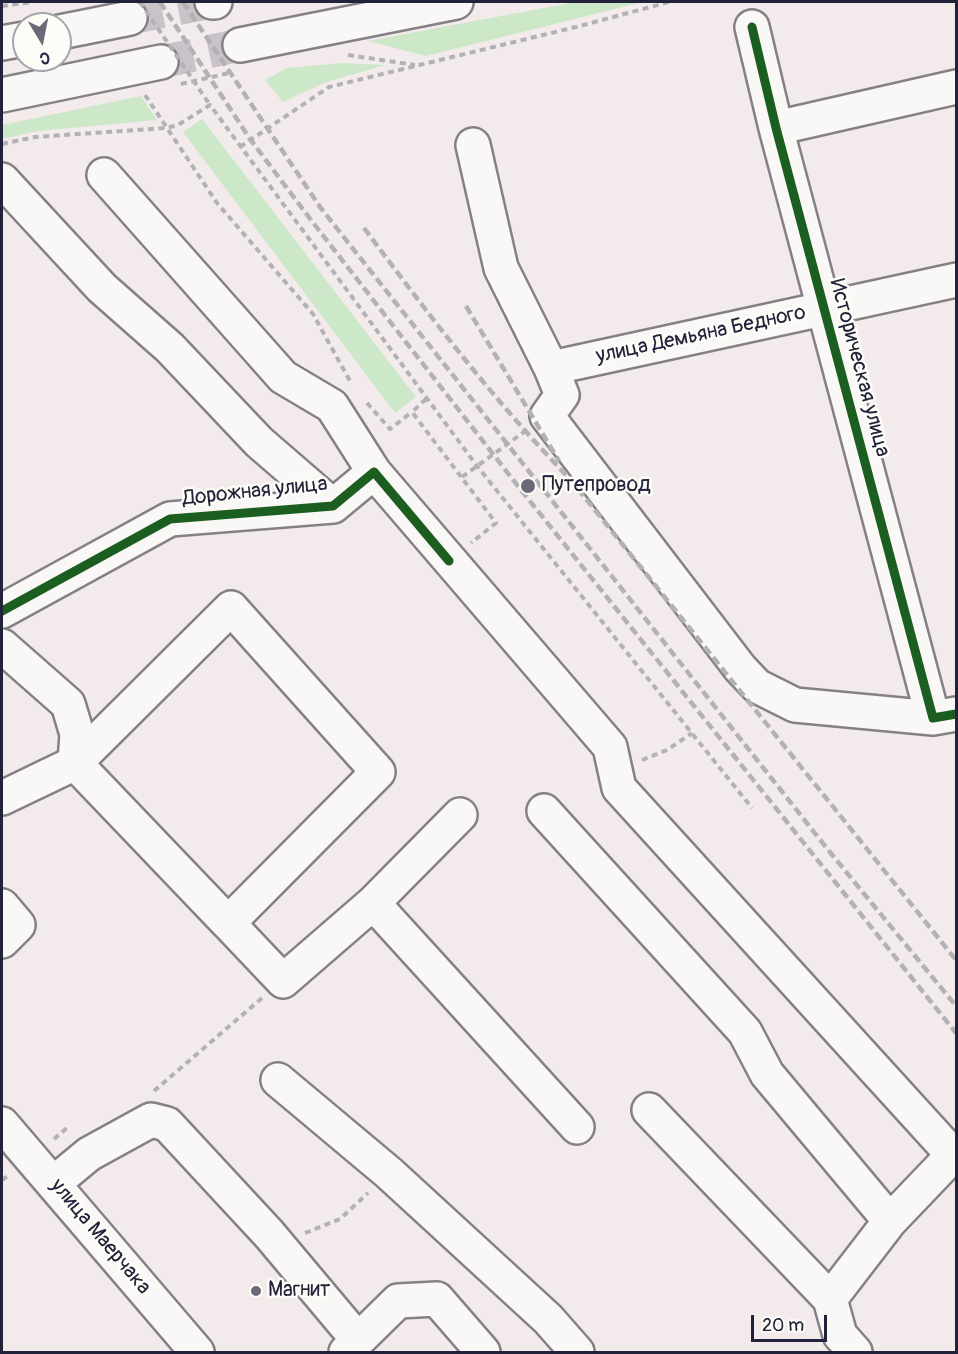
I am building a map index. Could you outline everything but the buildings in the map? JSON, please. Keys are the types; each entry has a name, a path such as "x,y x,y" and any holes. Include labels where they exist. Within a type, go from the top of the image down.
{"street":[{"path":"240,45 456,2"},
{"path":"72,28 135,10"},
{"name":"Историческая улица","path":"752,27 776,128 825,308 945,716"},
{"path":"2,95 160,62"},
{"path":"776,128 957,87"},
{"path":"473,145 501,268 562,395 547,417 740,668 757,686 795,705 945,716"},
{"path":"104,175 283,377 332,406 374,472 456,555 610,747 619,788 955,1155 890,1221 830,1299"},
{"path":"2,180 102,288 170,348 259,442 333,506"},
{"name":"улица Демьяна Бедного","path":"551,368 957,280"},
{"name":"Дорожная улица","path":"2,611 170,519 333,506 374,472"},
{"path":"2,798 75,763 231,608 378,772 228,922"},
{"path":"2,646 68,704 77,734 75,763 283,981 373,903 460,815"},
{"path":"544,811 745,1032 767,1074 890,1221"},
{"path":"373,903 577,1126"},
{"path":"2,906 18,925 2,941"},
{"path":"278,1080 405,1188 548,1319 577,1353"},
{"path":"649,1110 830,1299 839,1347"},
{"path":"54,1183 89,1154 151,1120 167,1124 268,1234 352,1346 398,1301 437,1299 483,1353"},
{"name":"улица Маерчака","path":"2,1124 197,1353"}],"path":[{"path":"2,6 33,2"},
{"path":"240,147 329,87 669,2"},
{"path":"135,10 210,105 477,466 752,808"},
{"path":"337,53 419,65"},
{"path":"143,92 218,203 313,314 354,388"},
{"path":"2,144 35,137 166,128 178,125 210,105"},
{"path":"361,396 390,429 426,399"},
{"path":"412,412 496,523 456,555"},
{"path":"462,477 524,432"},
{"path":"667,750 692,734"},
{"path":"147,1096 283,981"},
{"path":"50,1142 67,1128"},
{"path":"340,1219 367,1194"}],"green space":[{"path":"576,2 643,2 426,56 368,41"},
{"path":"342,63 385,65 324,83 283,102 265,80 287,68"},
{"path":"141,96 157,120 38,131 2,139 2,125"},
{"path":"202,119 416,397 395,413 183,132"}],"tunnel":[{"path":"130,18 212,2"},
{"path":"161,62 240,45"}],"railway":[{"path":"160,2 250,139 311,220 521,490 956,1033"},
{"path":"183,2 320,207 829,851 956,1006"},
{"path":"364,228 463,357 570,479 956,960"},
{"path":"466,306 559,461"}],"cycle path":[{"path":"752,27 776,128 933,718 956,714"},
{"path":"2,611 170,519 333,506 374,472 449,561"}],"place":[{"name":"Путепровод","path":"528,486"},
{"name":"Магнит","path":"256,1291"}]}
